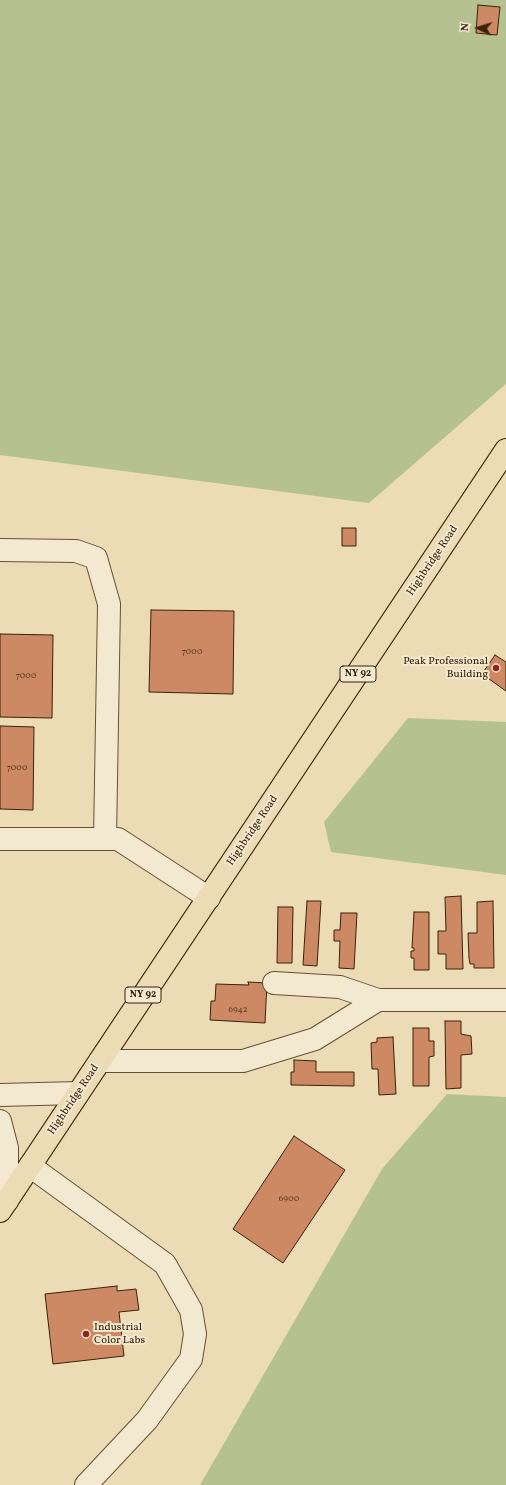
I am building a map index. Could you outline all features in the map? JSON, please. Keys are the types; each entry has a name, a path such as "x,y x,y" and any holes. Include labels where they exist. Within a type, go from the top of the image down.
{"highway":[{"name":"Highbridge Road","path":"3,1206 506,450"}],"street":[{"path":"0,550 76,551 96,558 109,604 105,839"},
{"path":"0,839 118,839 209,898"},
{"path":"274,983 340,986 378,1000 506,1000"},
{"path":"100,1061 243,1061 315,1039 378,1000"},
{"path":"0,1095 78,1093"},
{"path":"0,1121 7,1148 3,1206"},
{"path":"30,1166 165,1264 192,1316 195,1334 191,1359 147,1420 86,1485"}],"green space":[{"path":"0,0 506,0 506,384 369,503 0,455"},
{"path":"408,718 506,722 506,875 331,852 324,822"},
{"path":"447,1094 506,1097 506,1485 200,1485 382,1169"}],"building":[{"path":"478,5 500,7 497,35 476,33"},
{"path":"342,528 356,528 356,546 342,546"},
{"path":"151,610 234,611 233,694 149,692"},
{"path":"0,634 53,635 52,718 0,717"},
{"name":"Peak Professional Building","path":"495,655 506,662 506,691 482,674"},
{"path":"0,726 34,727 33,810 0,809"},
{"path":"461,896 463,969 446,969 446,954 438,954 438,931 446,931 445,897"},
{"path":"307,901 321,901 317,966 303,965"},
{"path":"493,901 494,968 474,968 474,964 470,964 468,933 477,933 477,902"},
{"path":"278,907 293,907 292,963 277,963"},
{"path":"414,912 429,912 429,970 414,970 414,958 411,958 411,951 414,951 414,948 412,948"},
{"path":"341,913 357,913 354,969 339,968 340,941 334,941 334,930 340,930"},
{"path":"248,982 267,983 265,1023 210,1020 211,1001 215,1001 216,984 249,985"},
{"path":"445,1021 461,1021 461,1034 471,1036 472,1054 461,1055 461,1088 446,1089"},
{"path":"413,1028 429,1028 429,1041 434,1041 434,1056 429,1057 429,1086 413,1086"},
{"path":"393,1037 396,1094 379,1095 378,1069 372,1069 371,1043 377,1042 377,1038"},
{"path":"294,1060 316,1061 316,1072 354,1072 354,1086 291,1085 291,1072 294,1072"},
{"path":"294,1136 345,1170 283,1263 233,1229"},
{"name":"Industrial Color Labs","path":"117,1286 117,1291 136,1289 139,1310 119,1312 124,1356 53,1364 45,1294"}],"place":[{"name":"Peak Professional Building","path":"496,668"},
{"name":"Industrial Color Labs","path":"86,1334"}]}
